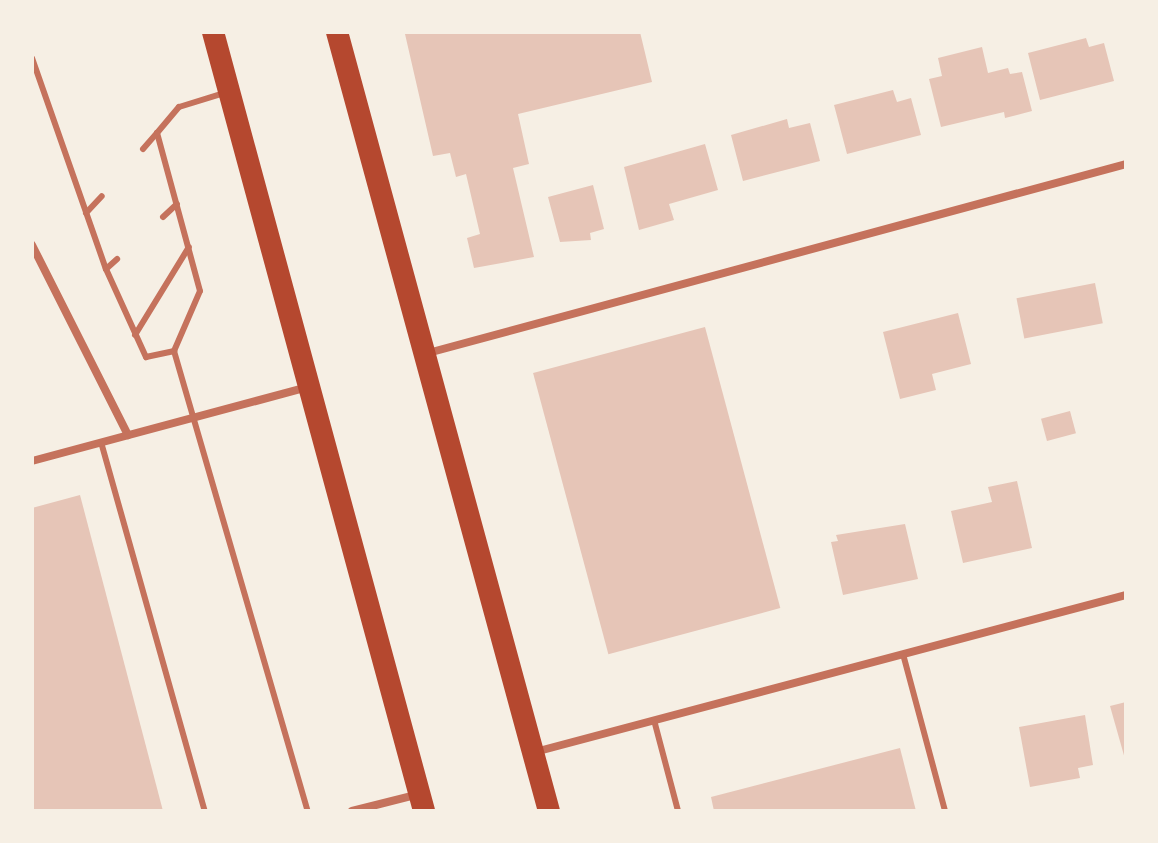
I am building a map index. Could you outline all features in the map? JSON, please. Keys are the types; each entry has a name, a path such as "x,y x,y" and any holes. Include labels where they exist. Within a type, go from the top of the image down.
{"highway":[{"path":"213,32 422,802"},
{"path":"337,32 549,811"}],"street":[{"path":"423,354 1126,164"},
{"path":"32,245 128,435"},
{"path":"32,461 309,387"},
{"path":"532,753 1126,595"},
{"path":"352,811 422,802"}],"lane":[{"path":"32,58 106,269 135,335 146,357 174,351"},
{"path":"143,149 179,107 229,92"},
{"path":"157,133 200,291 174,351 196,417 308,811"},
{"path":"86,213 102,196"},
{"path":"163,217 177,204"},
{"path":"135,335 189,247"},
{"path":"106,269 117,259"},
{"path":"101,442 205,811"},
{"path":"903,654 945,811"},
{"path":"654,720 678,811"}],"building":[{"path":"640,32 652,82 518,114 529,164 513,168 534,257 474,268 467,238 480,234 466,174 456,177 450,153 433,156 405,34"},
{"path":"1086,38 1089,47 1104,43 1114,81 1040,100 1028,53"},
{"path":"982,47 988,73 1008,68 1010,74 1022,72 1032,111 1005,118 1004,112 941,127 929,79 942,76 938,58"},
{"path":"893,90 897,102 911,98 921,135 847,154 834,105"},
{"path":"787,119 789,128 810,123 820,161 743,181 731,135"},
{"path":"705,144 718,190 669,204 674,220 639,230 624,167"},
{"path":"593,185 604,229 590,233 591,240 560,242 548,197"},
{"path":"1095,283 1103,323 1024,339 1016,298"},
{"path":"958,313 971,364 932,374 936,390 900,399 883,332"},
{"path":"705,327 780,608 608,654 533,373"},
{"path":"1070,411 1076,433 1047,441 1041,419"},
{"path":"1017,481 1032,548 963,563 951,511 992,502 988,487"},
{"path":"80,495 163,811 32,811 32,508"},
{"path":"905,524 918,579 843,595 831,542 838,541 836,535"},
{"path":"1126,702 1126,759 1125,759 1110,706"},
{"path":"1085,715 1093,765 1078,768 1080,778 1030,787 1019,727"},
{"path":"900,748 916,811 714,811 711,797"}]}
